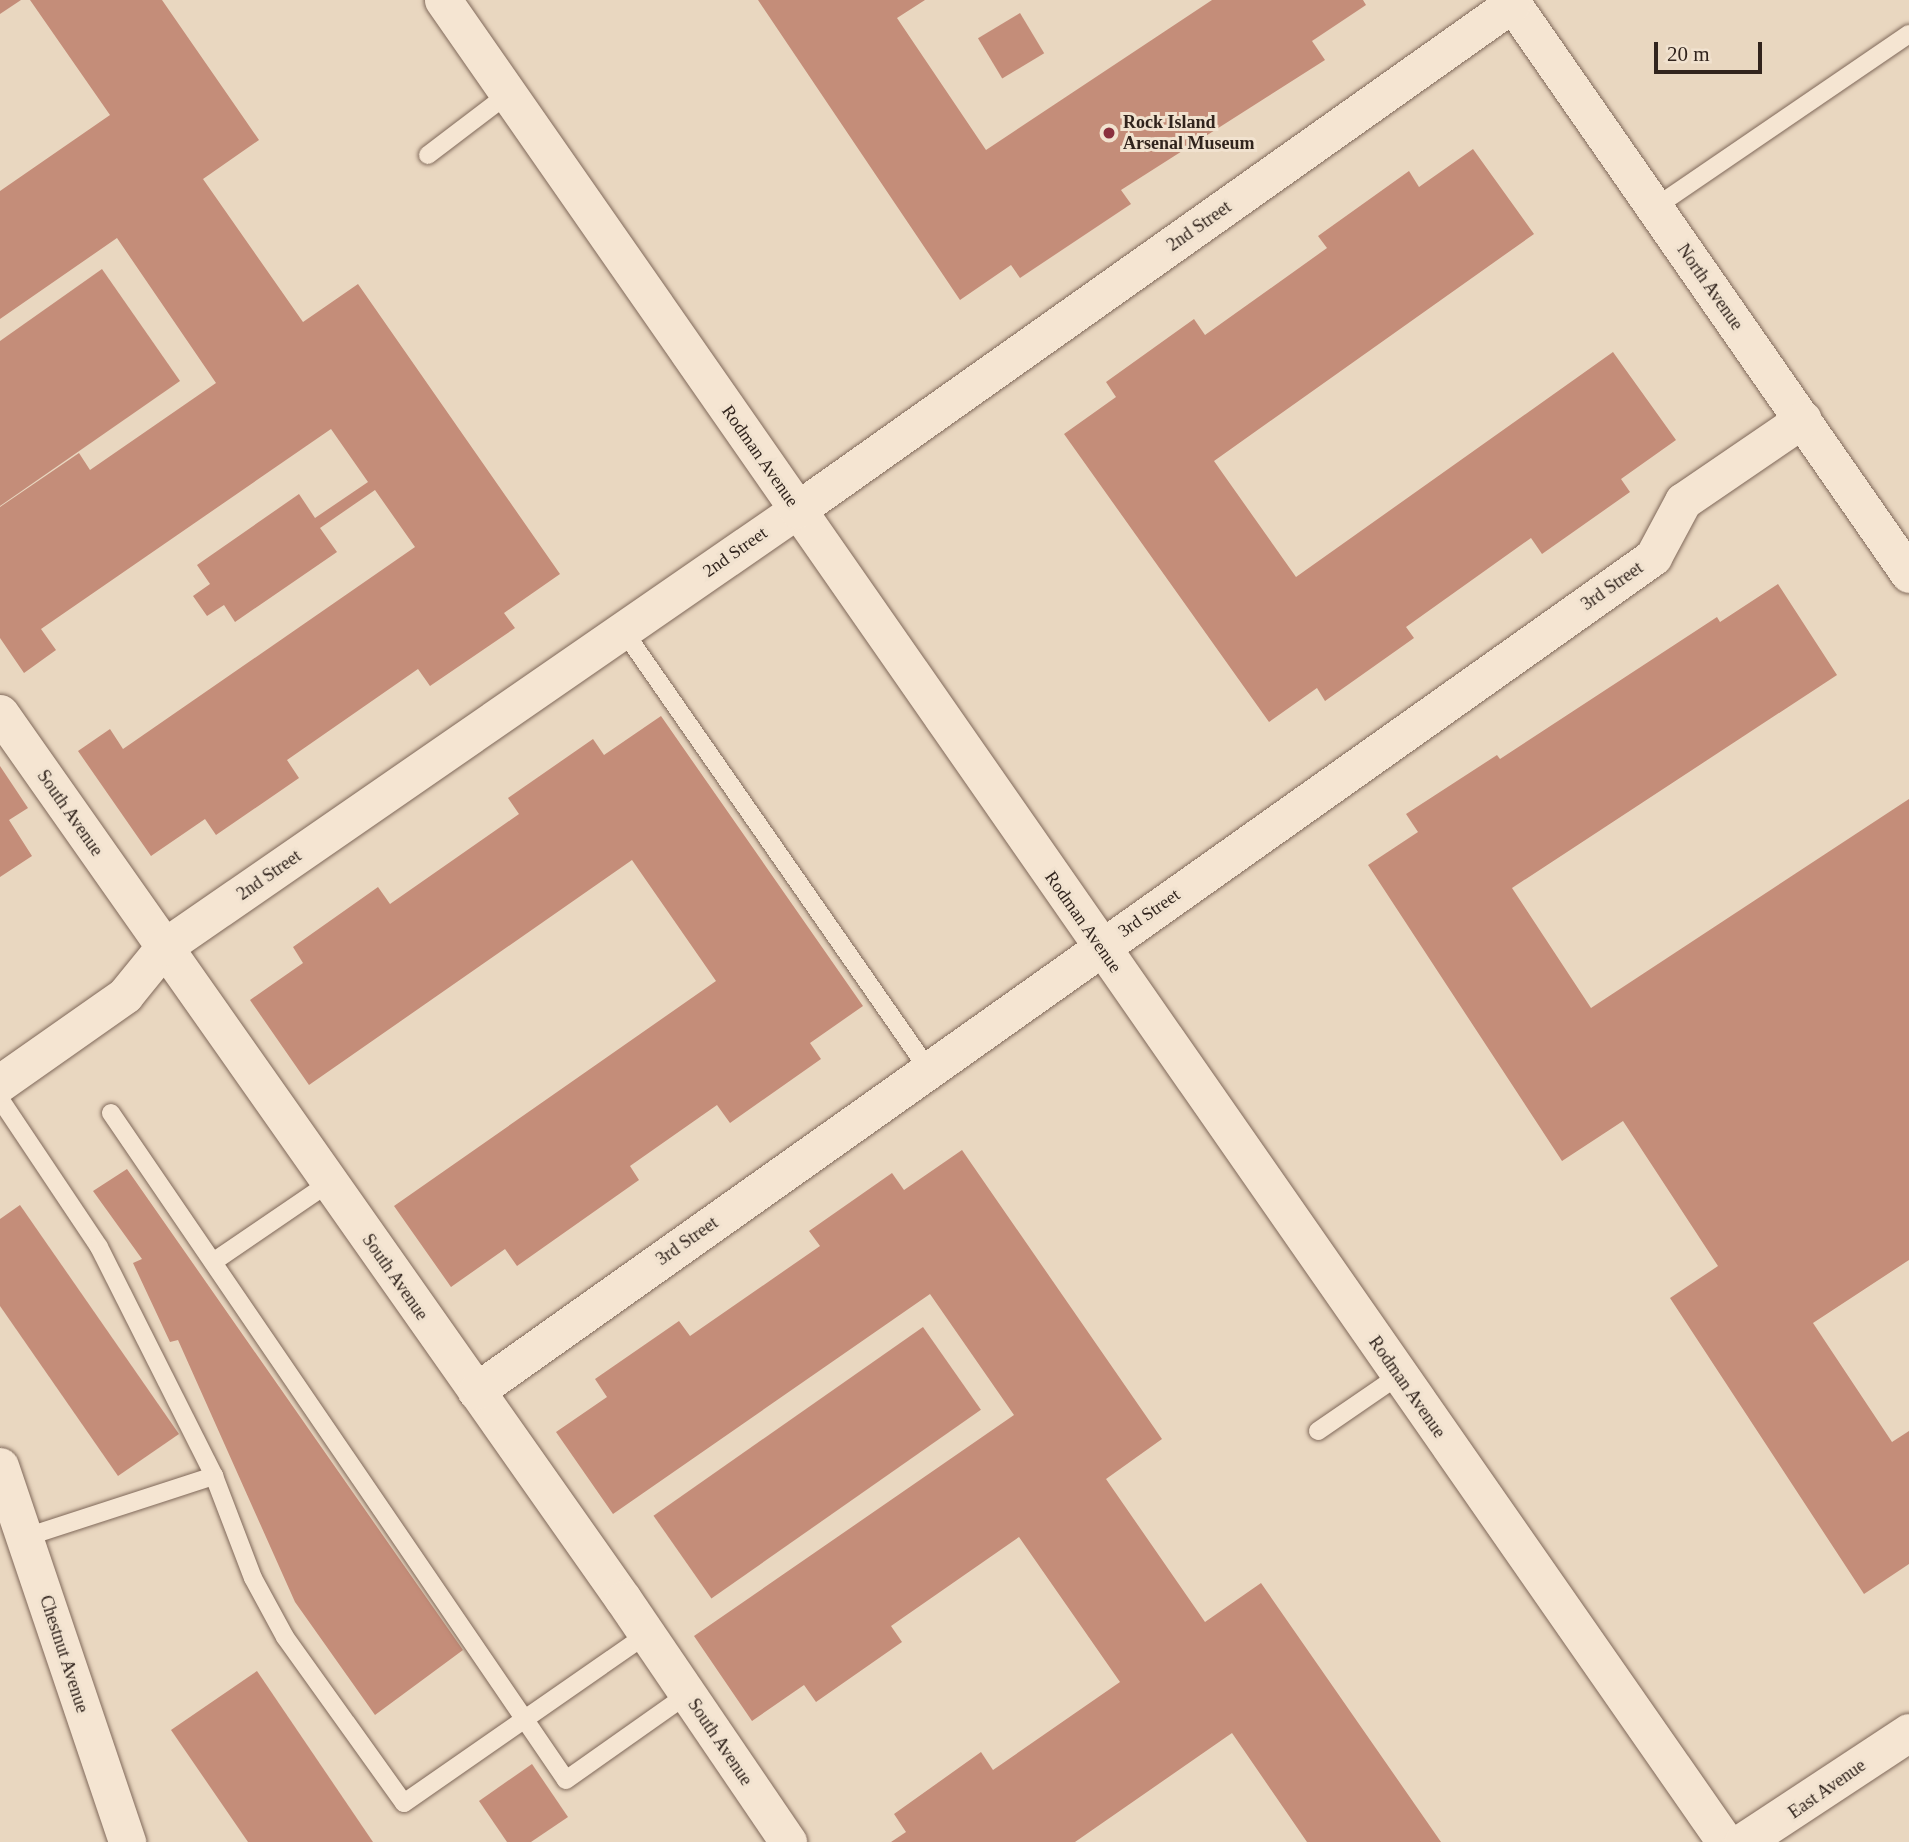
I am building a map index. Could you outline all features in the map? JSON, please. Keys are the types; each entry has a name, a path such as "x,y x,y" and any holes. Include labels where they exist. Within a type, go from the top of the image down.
{"street":[{"name":"Rodman Avenue","path":"443,0 1398,1376 1725,1842"},
{"name":"North Avenue","path":"1511,2 1909,574"},
{"name":"2nd Street","path":"0,1083 125,995 163,947 797,510 1511,2"},
{"name":"3rd Street","path":"476,1391 1653,557 1684,501 1802,419"},
{"name":"South Avenue","path":"0,713 647,1634 788,1842"},
{"name":"Chestnut Avenue","path":"0,1466 127,1842"},
{"name":"East Avenue","path":"1744,1842 1909,1732"}],"lane":[{"path":"1654,208 1909,34"},
{"path":"428,155 508,94"},
{"path":"623,630 928,1069"},
{"path":"0,1100 99,1247 214,1476 253,1578 285,1637 404,1803 647,1634"},
{"path":"111,1113 566,1780 688,1694"},
{"path":"213,1262 329,1183"},
{"path":"1318,1431 1398,1376"},
{"path":"26,1537 214,1476"}],"building":[{"path":"0,0 21,0 0,14"},
{"path":"30,0 162,0 259,140 203,179 303,322 358,284 560,574 504,613 515,628 430,686 418,669 287,760 299,778 216,835 205,819 151,856 78,751 110,729 123,749 415,547 375,490 320,528 337,552 235,622 224,605 207,616 193,596 210,584 197,565 299,494 315,518 368,482 331,429 41,629 56,650 24,673 0,638 0,507 79,453 90,470 216,383 117,238 0,319 0,191 110,115"},
{"name":"Rock Island Arsenal Museum","path":"758,0 925,0 897,18 986,150 1212,0 1363,0 1366,5 1312,41 1325,60 1121,190 1131,204 1020,278 1011,265 960,300"},
{"path":"1020,13 1044,53 1002,79 978,38"},
{"path":"1473,149 1534,234 1214,461 1296,577 1613,352 1676,440 1621,479 1630,492 1542,554 1531,538 1406,627 1414,638 1325,701 1317,688 1269,722 1064,434 1116,397 1106,382 1194,319 1205,335 1327,248 1318,236 1409,171 1419,187"},
{"path":"102,269 180,381 0,506 0,341"},
{"path":"1778,584 1837,675 1512,888 1591,1008 1909,799 1909,1260 1813,1323 1892,1442 1909,1431 1909,1564 1864,1594 1670,1298 1718,1266 1623,1121 1562,1161 1368,865 1418,832 1406,814 1497,755 1500,759 1717,617 1720,622"},
{"path":"661,716 863,1006 810,1043 821,1059 730,1123 717,1105 630,1166 639,1180 517,1266 505,1249 451,1287 394,1206 716,981 632,860 309,1085 250,1000 303,963 293,947 378,887 390,904 519,814 508,798 593,739 604,755"},
{"path":"0,766 28,808 9,820 32,856 0,877"},
{"path":"962,1150 1162,1439 1106,1479 1205,1622 1261,1583 1441,1842 1307,1842 1232,1733 1075,1842 891,1842 906,1832 894,1814 981,1752 993,1770 1120,1682 1019,1537 891,1626 902,1642 816,1702 804,1685 752,1721 694,1636 1014,1415 930,1294 613,1514 556,1432 607,1397 595,1379 679,1321 690,1336 820,1246 809,1231 892,1173 904,1190"},
{"path":"127,1169 463,1650 375,1715 295,1602 178,1340 170,1342 133,1263 142,1259 93,1191"},
{"path":"20,1205 179,1434 118,1476 0,1306 0,1219"},
{"path":"923,1327 981,1410 711,1598 653,1516"},
{"path":"257,1671 373,1842 248,1842 171,1730"},
{"path":"532,1764 568,1817 531,1842 507,1842 479,1801"}],"place":[{"name":"Rock Island Arsenal Museum","path":"1109,133"}]}
